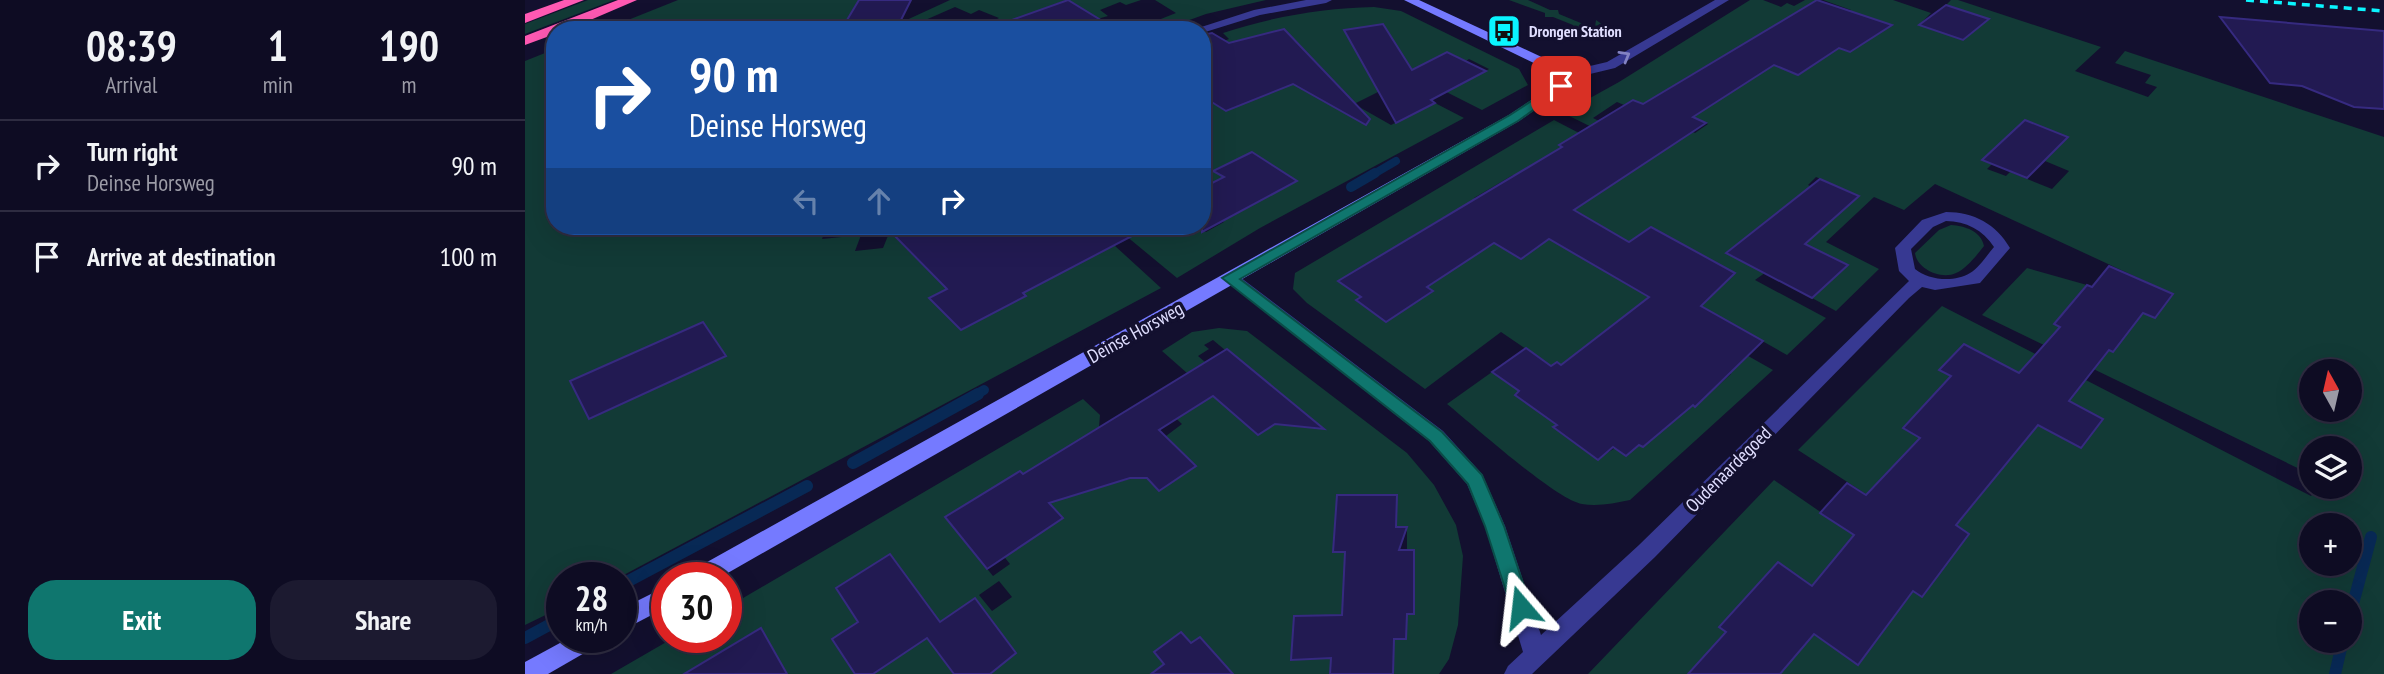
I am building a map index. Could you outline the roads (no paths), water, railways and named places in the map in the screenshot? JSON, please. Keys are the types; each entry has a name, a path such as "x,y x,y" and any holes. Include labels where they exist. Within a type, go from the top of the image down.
{"highway":[{"path":"525,19 577,0"},
{"path":"576,21 630,0"},
{"path":"525,41 546,33"}],"street":[{"path":"1211,25 1326,0"},
{"path":"1410,0 1544,63 1561,77 1611,65 1723,0"},
{"name":"Deinse Horsweg","path":"727,562 1514,118 1561,86 1561,77"},
{"path":"1956,217 1975,222 1998,239 2002,248 1975,279 1935,285 1919,281 1907,271 1903,248 1938,218 1956,217"},
{"path":"1230,278 1436,436 1475,480 1495,526 1536,655"},
{"name":"Oudenaardegoed","path":"1516,674 1647,551 1919,281"},
{"path":"526,674 563,653"}],"waterway":[{"path":"1372,175 1396,161"},
{"path":"1351,187 1375,173"},
{"path":"975,395 984,390"},
{"path":"853,463 978,394"},
{"path":"637,576 807,486"},
{"path":"2357,590 2371,537"},
{"path":"525,638 546,627"},
{"path":"2335,674 2340,653"}],"railway":[{"path":"2246,0 2384,11"}],"place":[{"name":"Drongen Station","path":"1504,31"}]}
